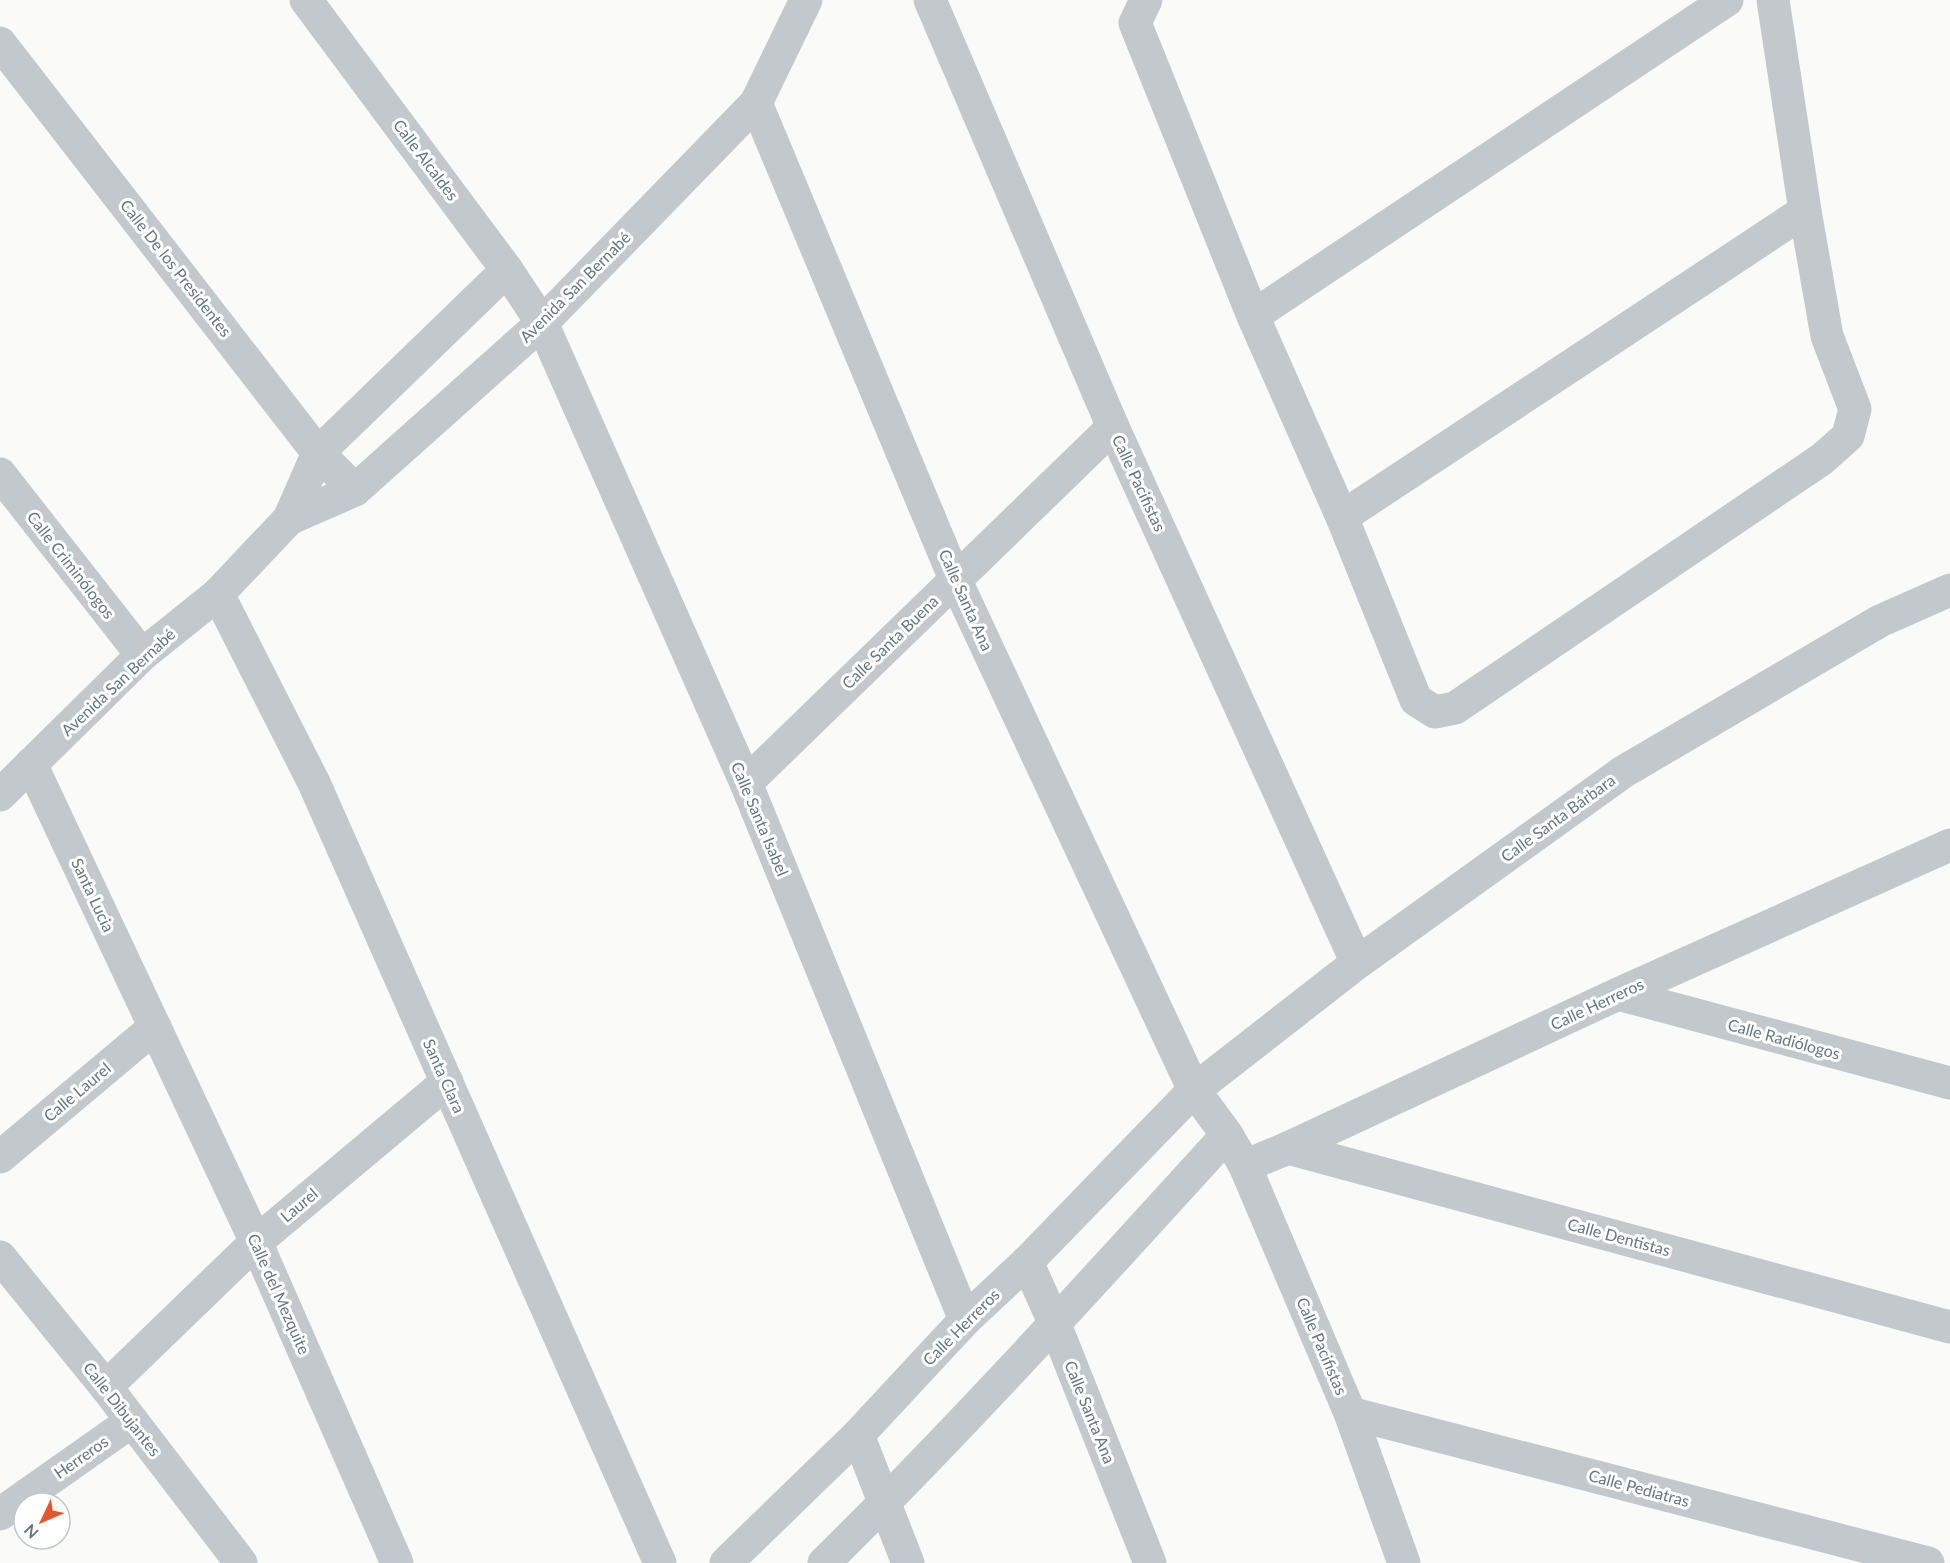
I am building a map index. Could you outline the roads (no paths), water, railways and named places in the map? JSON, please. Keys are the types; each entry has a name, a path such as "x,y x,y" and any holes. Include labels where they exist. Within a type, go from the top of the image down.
{"street":[{"name":"Calle Alcaldes","path":"306,0 507,270 542,323"},
{"name":"Avenida San Bernabé","path":"289,519 355,490 542,323 756,103 806,0"},
{"name":"Calle Pacifistas","path":"930,0 1113,427 1357,963"},
{"path":"1146,0 1135,23 1253,316 1342,517 1416,700 1435,712 1455,708 1822,459 1848,436 1855,409 1827,336 1805,211 1773,0"},
{"path":"1253,316 1727,0"},
{"name":"Calle De los Presidentes","path":"0,43 318,453 355,490"},
{"name":"Calle Santa Ana","path":"756,103 955,579 1194,1090 1227,1135"},
{"path":"1342,517 1805,211"},
{"name":"Avenida San Bernabé","path":"0,795 142,655 218,594 289,519 318,453 507,270"},
{"name":"Calle Santa Isabel","path":"542,323 746,783 964,1320"},
{"name":"Calle Santa Buena","path":"746,783 1113,427"},
{"name":"Calle Criminólogos","path":"0,474 142,655"},
{"name":"Calle Santa Bárbara","path":"1194,1090 1357,963 1623,772 1880,621 1950,590"},
{"name":"Santa Clara","path":"218,594 314,783 660,1563"},
{"name":"Santa Lucia","path":"32,764 155,1027"},
{"name":"Calle Herreros","path":"1245,1166 1618,994 1945,851"},
{"name":"Calle Radiólogos","path":"1618,994 1950,1083"},
{"name":"Calle Laurel","path":"0,1157 155,1027"},
{"name":"Calle del Mezquite","path":"155,1027 256,1242 397,1563"},
{"name":"Laurel","path":"106,1387 256,1242 447,1082"},
{"name":"Calle Herreros","path":"726,1563 858,1435 964,1320 1027,1262 1194,1090"},
{"name":"Calle Pacifistas","path":"1227,1135 1245,1166 1350,1413 1404,1563"},
{"path":"824,1563 885,1502 1227,1135"},
{"name":"Calle Dentistas","path":"1288,1148 1950,1327"},
{"name":"Calle Dibujantes","path":"0,1257 106,1387 241,1563"},
{"name":"Calle Santa Ana","path":"1027,1262 1054,1322 1150,1563"},
{"name":"Calle Pediatras","path":"1350,1413 1928,1563"},
{"name":"Herreros","path":"0,1514 132,1421"},
{"path":"858,1435 908,1563"}]}
